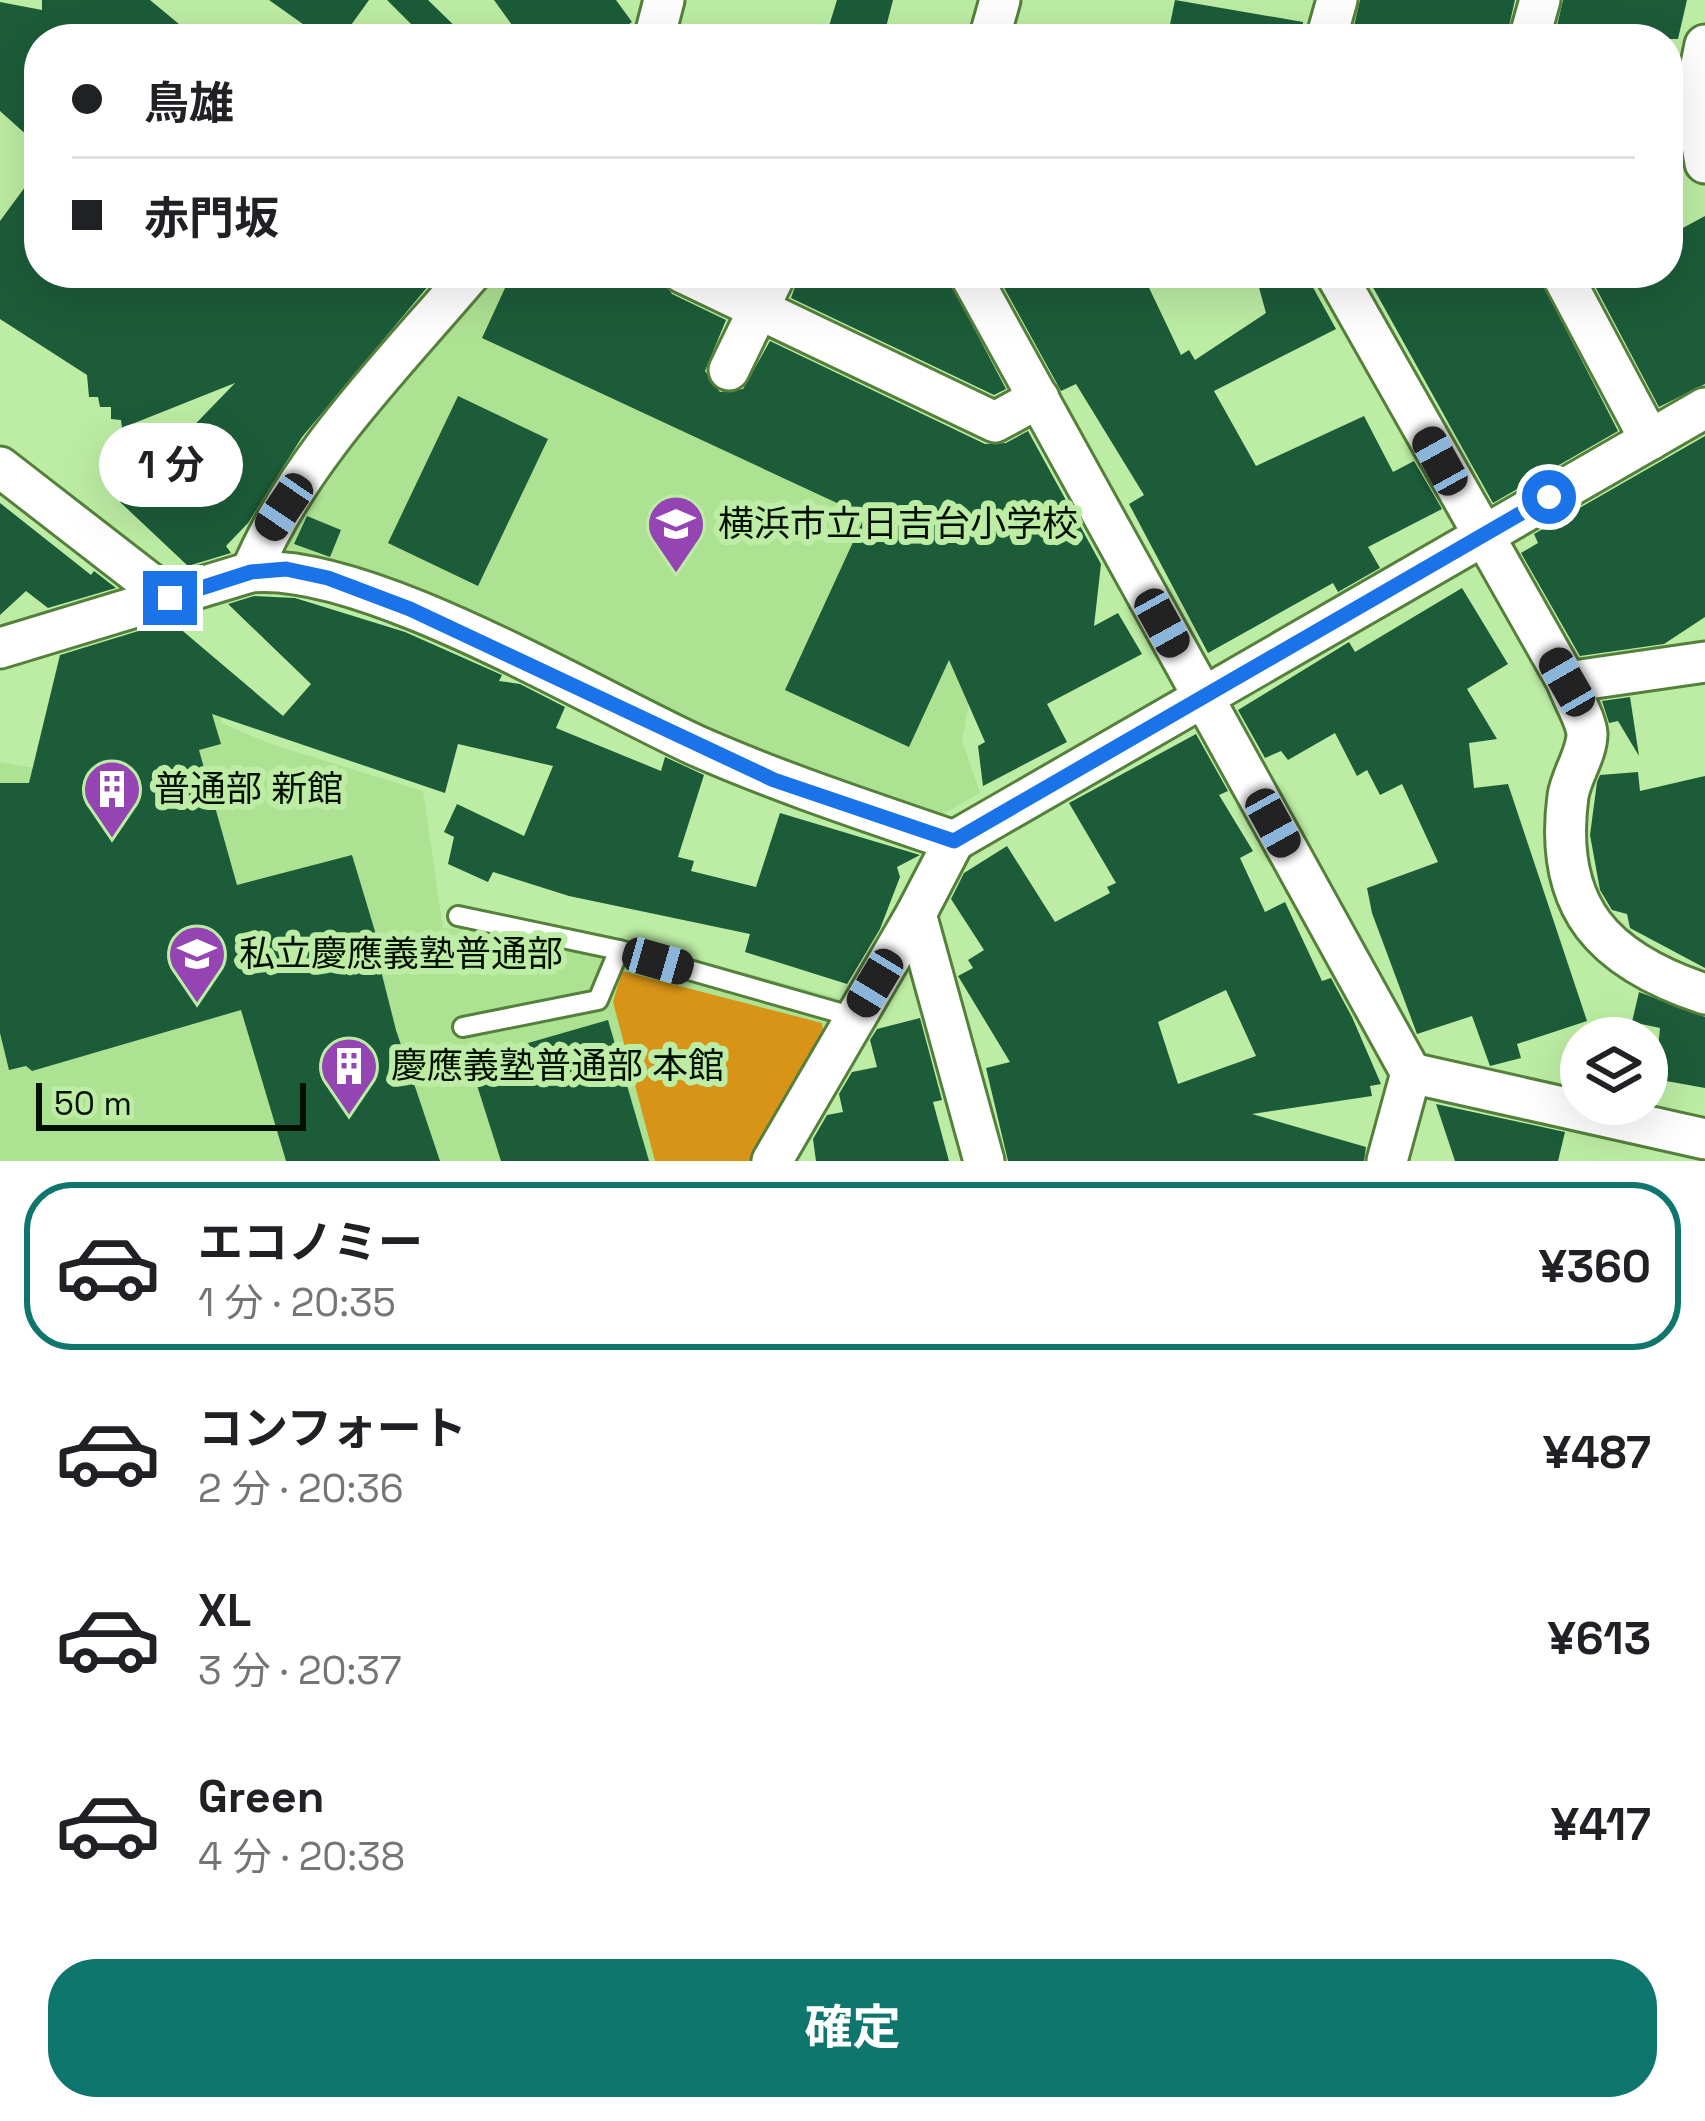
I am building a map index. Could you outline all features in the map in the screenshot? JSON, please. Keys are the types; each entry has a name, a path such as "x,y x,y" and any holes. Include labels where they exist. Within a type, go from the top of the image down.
{"street":[{"path":"1705,45 1694,98 1705,163"},
{"path":"251,572 266,534 321,453 458,288"},
{"path":"977,288 1411,1073 1387,1161"},
{"path":"1343,288 1567,682 1587,734 1568,795 1567,860 1580,903 1606,944 1652,975 1705,994"},
{"path":"1569,288 1649,440"},
{"path":"729,370 767,290 995,422 1039,398"},
{"path":"772,1161 954,841 1705,408"},
{"path":"0,467 170,598"},
{"path":"0,648 251,572 286,569 328,578 410,609 774,780 954,841"},
{"path":"1567,682 1705,662"},
{"path":"916,914 984,1161"},
{"path":"1411,1073 1705,1139"}],"lane":[{"path":"458,916 620,950 854,1017"},
{"path":"463,1027 598,1000 620,950"}],"shaded area":[{"name":"横浜市立日吉台小学校","path":"469,288 514,288 1004,512 962,740 980,793 932,820 786,767 443,604 281,547 277,532"},
{"path":"223,712 221,723 271,744 423,791 443,928 620,940 852,1001 767,1161 0,1161 0,762 96,779 112,724"},
{"path":"622,971 822,1023 825,1042 760,1161 655,1161 613,1002"}],"building":[{"path":"42,0 150,0 179,24 24,24 24,133 0,111 0,2 42,10"},
{"path":"269,0 369,0 352,24 303,24"},
{"path":"387,0 428,0 453,24 411,24"},
{"path":"494,0 616,0 632,22 629,24 511,24"},
{"path":"837,0 893,0 887,24 830,24"},
{"path":"1175,0 1303,22 1303,24 1170,24"},
{"path":"1360,0 1515,0 1509,24 1354,24"},
{"path":"1563,0 1687,0 1681,24 1557,24"},
{"path":"24,188 24,288 426,288 302,437 248,523 226,546 231,553 188,566 120,502 235,383 122,428 121,420 111,419 111,407 100,407 98,397 89,397 87,375 0,319 0,221"},
{"path":"1705,216 1705,384 1659,407 1596,288 1683,288 1683,228"},
{"path":"505,288 668,288 726,320 705,371 720,392 743,389 770,341 985,444 1006,443 1028,431 1101,564 1094,626 1118,613 1142,654 1047,704 1067,742 983,786 978,746 985,742 949,660 909,747 785,690 865,516 482,338"},
{"path":"795,288 953,288 1006,389 994,395 791,298"},
{"path":"1004,288 1149,288 1181,355 1189,350 1195,360 1266,313 1259,288 1313,288 1336,329 1214,391 1256,466 1364,416 1393,472 1414,461 1442,509 1368,547 1380,568 1338,592 1333,583 1208,653 1129,504 1144,495 1076,384 1061,391"},
{"path":"1373,288 1545,288 1618,431 1493,503"},
{"path":"458,396 548,439 478,586 388,543"},
{"path":"1705,436 1705,617 1664,644 1580,656 1521,553 1538,543 1534,534"},
{"path":"0,503 91,575 94,571 116,588 48,608 26,591 0,615"},
{"path":"307,516 341,530 330,557 294,544"},
{"path":"1462,588 1508,664 1467,689 1497,739 1469,743 1474,788 1508,784 1586,1017 1560,1017 1560,1030 1517,1044 1521,1058 1490,1066 1472,1016 1417,1034 1367,888 1438,862 1402,784 1380,795 1367,770 1357,776 1335,733 1288,760 1281,751 1265,758 1238,710 1349,642 1355,652"},
{"path":"254,596 295,598 405,632 502,675 499,681 520,684 565,707 556,728 661,771 665,757 704,775 678,857 694,861 691,871 756,887 780,813 920,855 897,867 900,877 880,929 847,984 745,952 750,934 569,896 493,872 488,882 448,864 454,837 444,832 457,804 524,836 553,766 458,744 445,793 212,714 221,744 199,750 237,885 352,855 380,948 376,951 396,1030 440,1161 286,1161 241,1010 32,1071 26,1066 9,1070 0,1033 0,783 29,783 60,655 171,621 283,716 311,684 228,604"},
{"path":"1630,697 1639,756 1618,721 1609,723 1602,701"},
{"path":"1196,734 1228,791 1219,795 1253,851 1240,858 1265,912 1285,902 1322,981 1331,978 1352,1017 1381,1084 1370,1086 1372,1096 1252,1114 1366,1147 1364,1161 1008,1161 986,1068 1010,1062 958,976 973,968 968,960 984,950 951,899 964,873 1007,846 1055,922 1110,893 1107,887 1116,883 1069,803","holes":["1226,990 1256,1056 1178,1084 1158,1022"]},
{"path":"1638,772 1640,791 1705,776 1705,968 1630,928 1627,914 1612,910 1600,890 1590,835 1597,782 1600,775"},
{"path":"1639,992 1705,1017 1705,1088 1668,1081 1668,1017 1633,1017"},
{"path":"920,1018 942,1100 933,1102 949,1161 816,1161 813,1139 827,1115 843,1112 839,1094 852,1072 877,1067 870,1040 877,1029"},
{"path":"608,1020 649,1161 501,1161 469,1060"},
{"path":"1436,1104 1565,1132 1558,1161 1455,1161"}],"place":[{"name":"横浜市立日吉台小学校","path":"676,575"},
{"name":"普通部 新館","path":"112,840"},
{"name":"私立慶應義塾普通部","path":"197,1005"},
{"name":"慶應義塾普通部 本館","path":"349,1117"}],"route":[{"path":"170,598 251,572 286,569 328,578 410,609 774,780 954,841 1549,497"}]}
